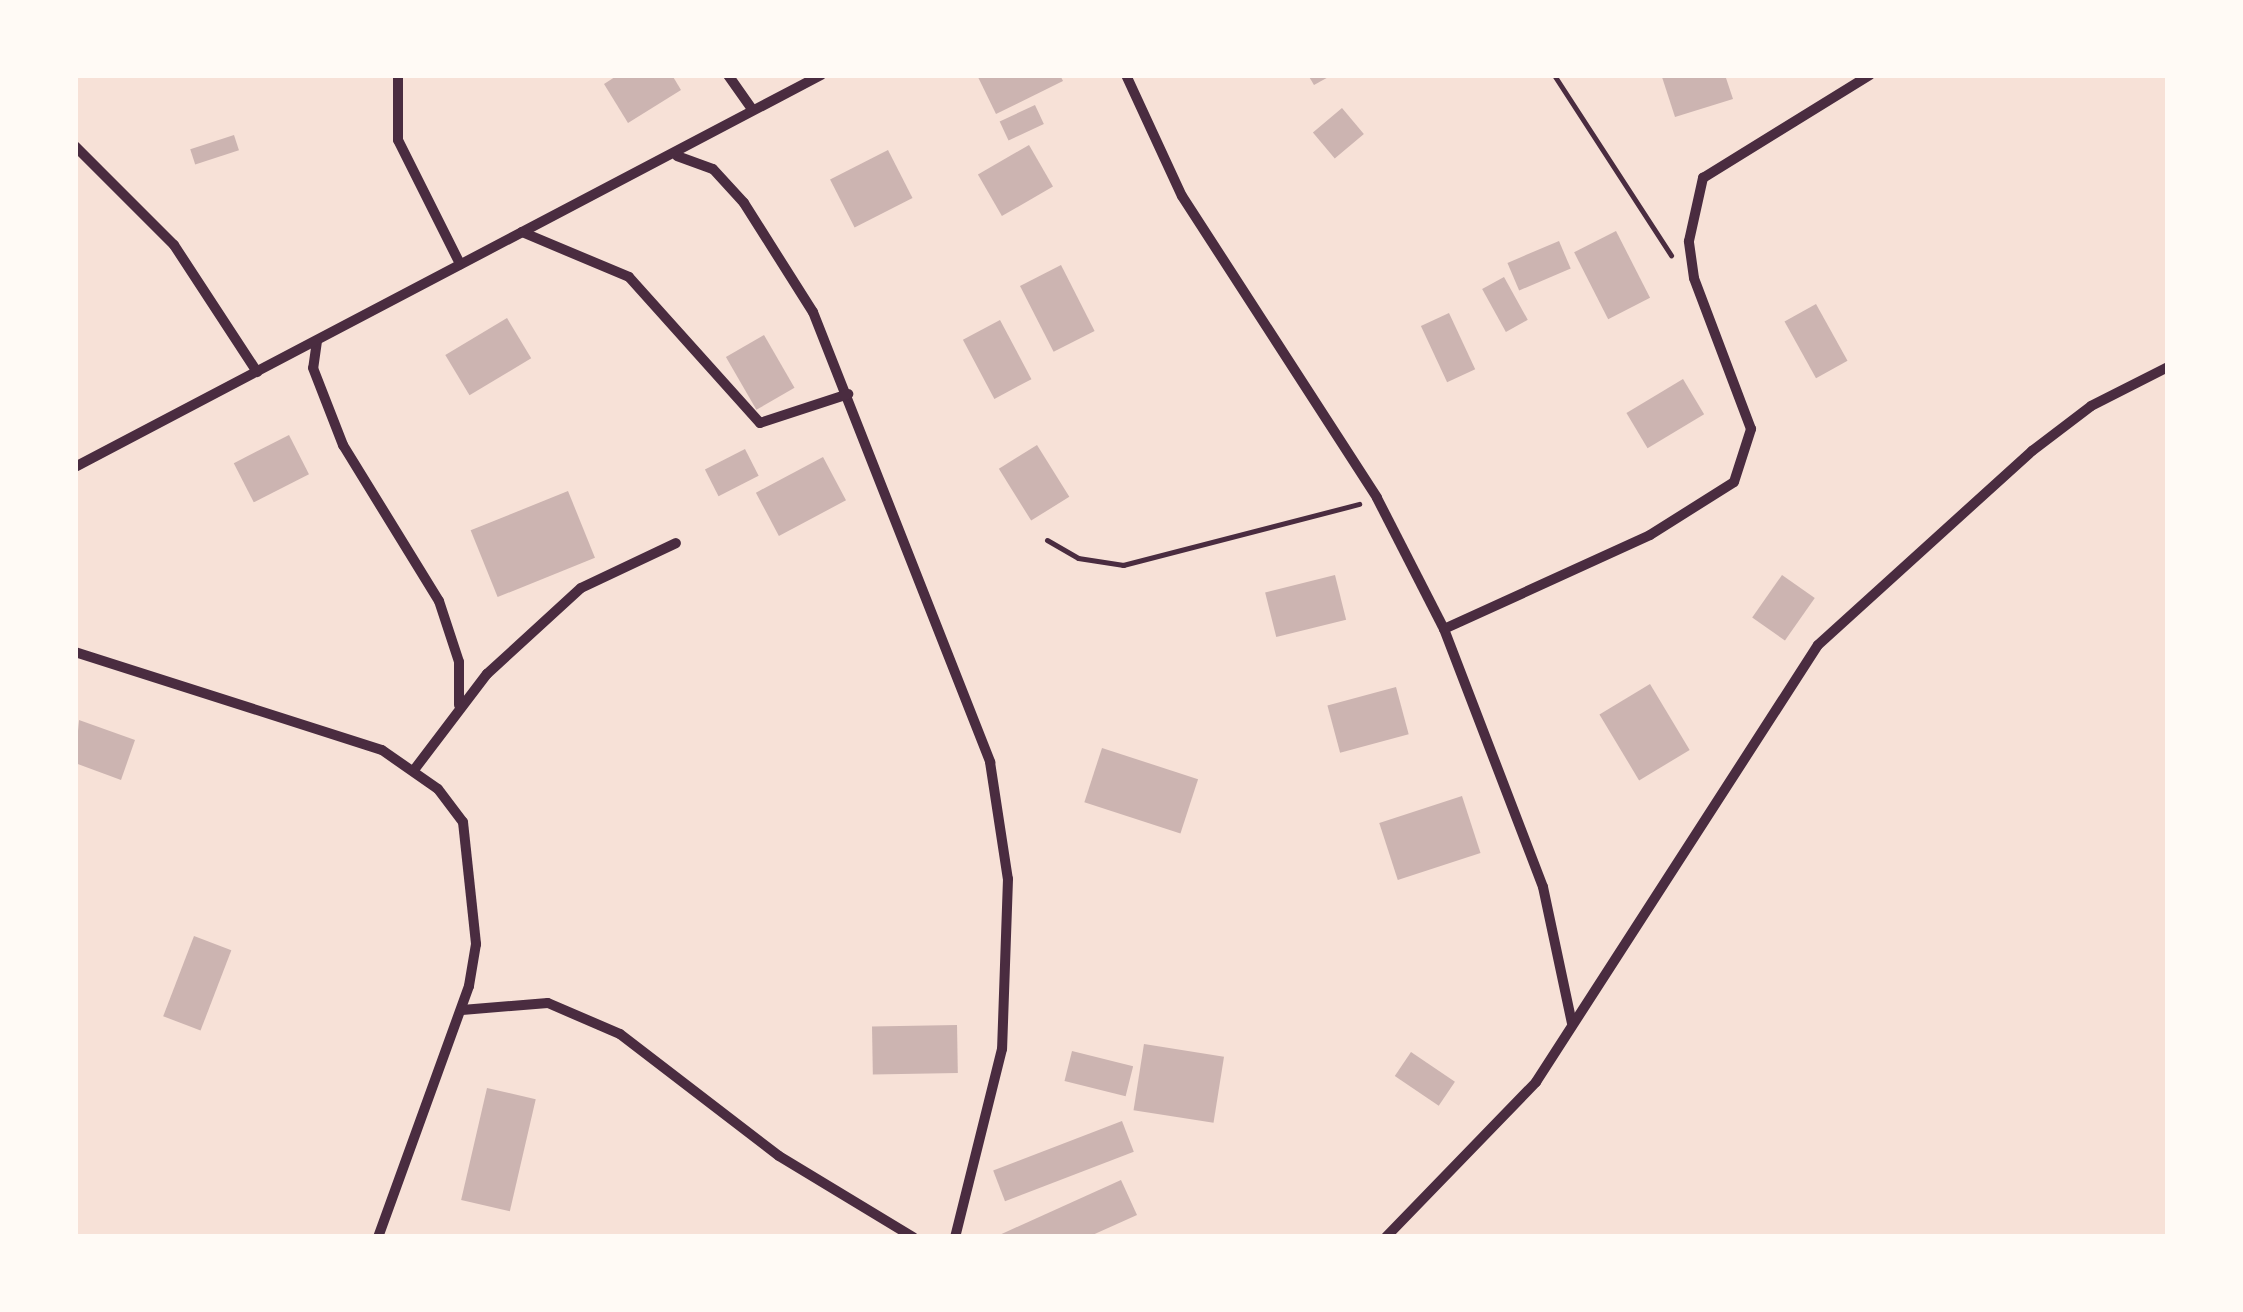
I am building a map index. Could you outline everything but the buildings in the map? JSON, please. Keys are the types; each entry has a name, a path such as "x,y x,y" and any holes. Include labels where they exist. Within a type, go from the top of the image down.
{"street":[{"path":"398,75 398,140 460,264"},
{"path":"728,75 752,110"},
{"path":"75,467 460,264 677,156 752,110 821,75"},
{"path":"1126,75 1182,196 1376,498 1444,629 1543,887 1572,1024"},
{"path":"1444,629 1650,536 1734,482 1751,429 1694,278 1688,241 1703,178 1870,75"},
{"path":"75,146 174,246 257,372"},
{"path":"677,156 714,169 744,203 813,312 990,762 1008,879 1002,1049 955,1237"},
{"path":"522,232 629,277 760,423 848,394"},
{"path":"317,341 313,368 336,428 439,602 459,662 460,704"},
{"path":"1386,1237 1508,1116 1572,1024 1779,699 1842,619 2032,451 2092,406 2168,367"},
{"path":"414,770 460,704 581,588 676,543"},
{"path":"75,652 382,750 414,770 463,822 472,858 476,944 462,1010 378,1237"},
{"path":"462,1010 548,1002 620,1034 779,1156 913,1237"}],"path":[{"path":"1554,75 1631,202 1694,278"},
{"path":"1047,540 1078,558 1123,564 1376,498"}]}
